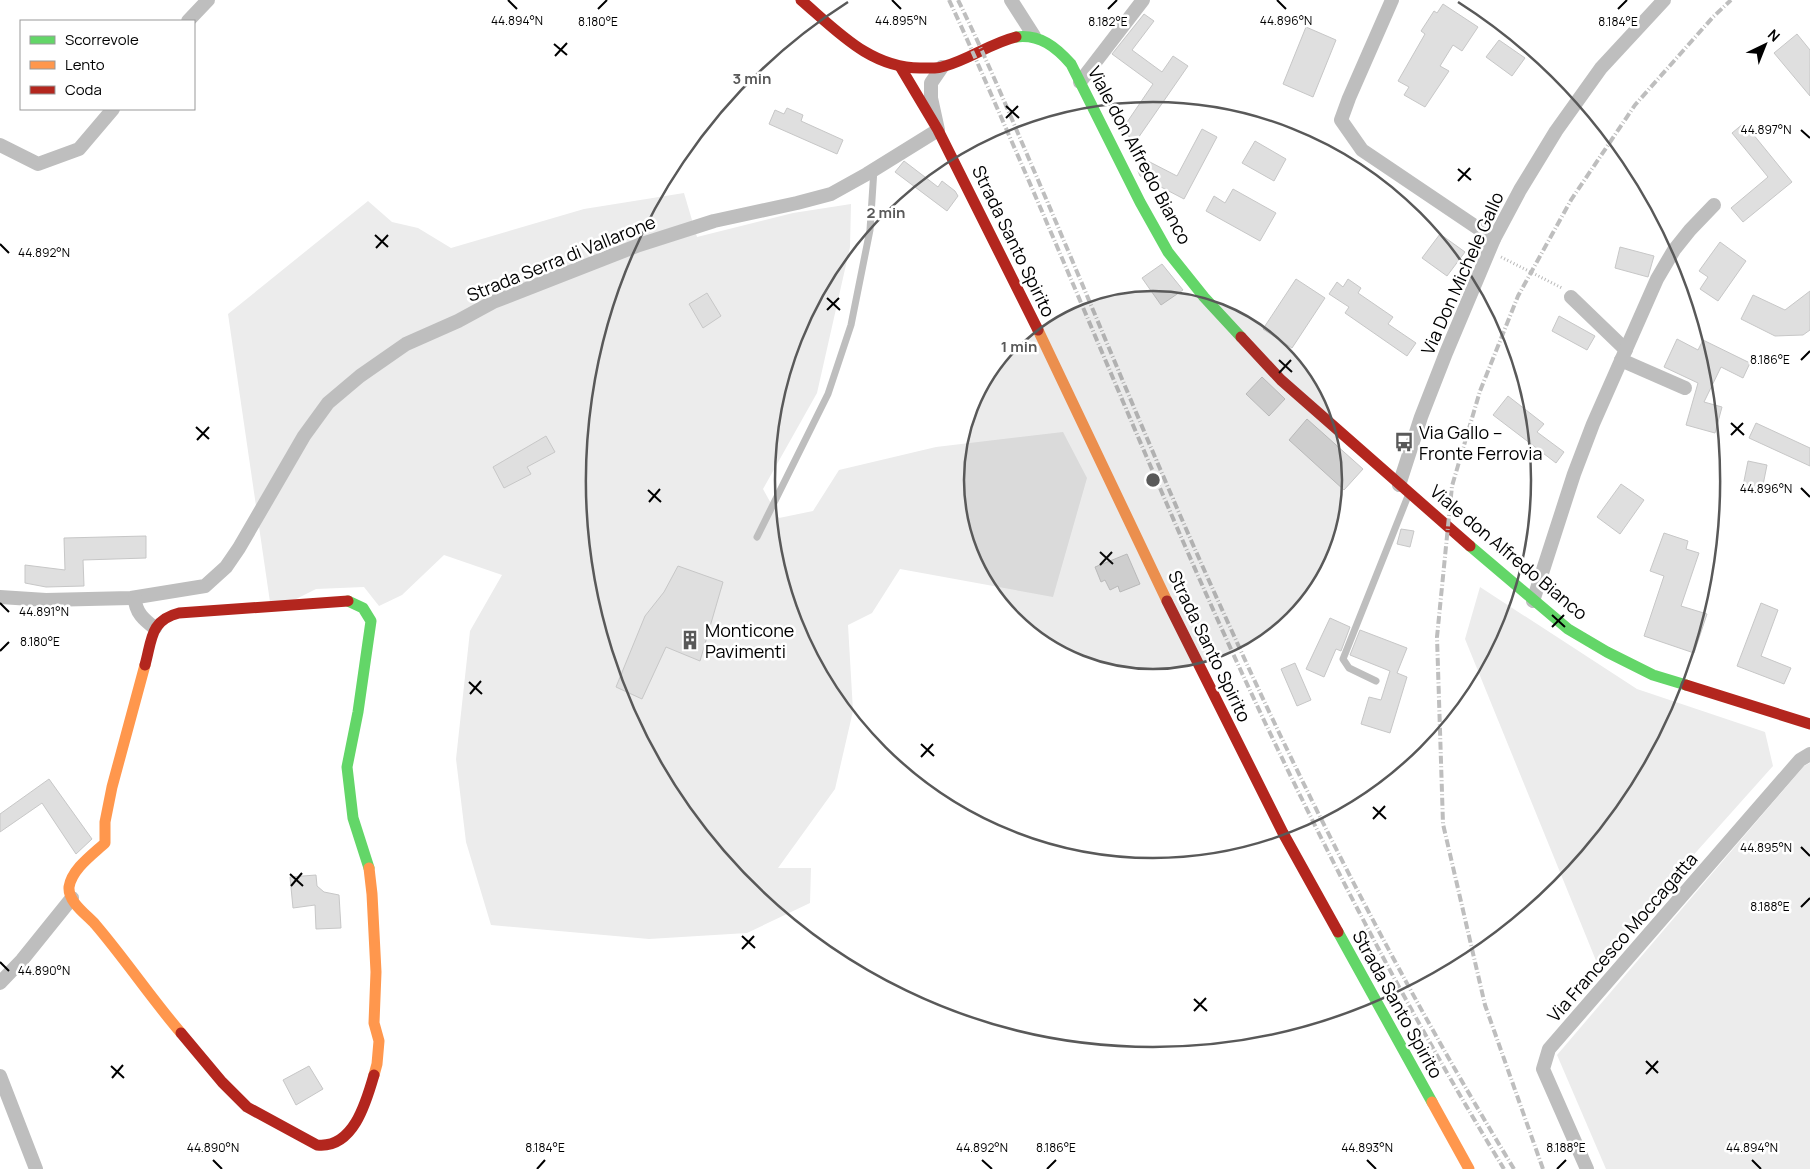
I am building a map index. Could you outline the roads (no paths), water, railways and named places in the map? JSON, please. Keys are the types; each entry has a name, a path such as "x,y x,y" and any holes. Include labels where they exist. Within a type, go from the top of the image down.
{"street":[{"path":"189,20 208,0"},
{"path":"801,0 852,42 880,61 896,66 942,67 1018,36 1034,36"},
{"name":"Viale don Alfredo Bianco","path":"1012,0 1034,36 1056,48 1072,64 1140,202 1168,252 1198,290 1281,380 1431,513 1568,629 1653,676 1810,724"},
{"path":"1080,82 1143,0"},
{"path":"1392,0 1341,120 1362,150 1494,239"},
{"name":"Via Don Michele Gallo","path":"1404,489 1422,417 1443,362 1494,239 1520,190 1556,131 1601,68 1664,0"},
{"name":"Strada Santo Spirito","path":"896,66 938,130 1058,370 1159,585 1283,833 1469,1169"},
{"name":"Strada Santo Spirito","path":"938,130 931,98 931,83 942,67"},
{"path":"0,145 38,164 78,149 112,110"},
{"name":"Strada Serra di Vallarone","path":"0,597 46,600 134,598 205,586 226,567 240,548 304,436 328,403 360,376 406,344 458,321 493,302 600,260 714,221 831,194 938,130"},
{"path":"1533,600 1574,474 1593,424 1657,278 1674,250 1714,205"},
{"path":"1572,297 1624,355 1685,388"},
{"path":"134,598 140,615 155,628"},
{"path":"348,601 359,604 369,614 371,629 368,650 347,767 353,818 368,862 372,894 376,972 374,1023 378,1041 377,1064 370,1090 354,1127 337,1142 327,1146 317,1145 264,1118 247,1106 222,1082 158,1006 72,898 69,889 72,877 105,843 105,822 112,787 155,628 162,617 179,612 348,601"},
{"name":"Via Francesco Moccagatta","path":"1587,1169 1544,1069 1549,1049 1800,760 1810,754"},
{"path":"0,983 22,960 72,898"},
{"path":"0,1076 36,1169"}],"lane":[{"path":"757,537 828,394 851,325 870,230 874,169"},
{"path":"1376,681 1349,668 1344,659 1404,489"}],"railway":[{"path":"949,0 1203,588 1282,758 1366,925 1410,1007 1504,1169"},
{"path":"958,0 1007,108 1204,571 1262,697 1329,834 1400,970 1514,1169"},
{"path":"1543,1169 1485,1005 1443,824 1437,637 1452,486 1480,391 1518,296 1571,200 1635,105 1713,17 1731,0"}],"place":[{"name":"Via Gallo – Fronte Ferrovia","path":"1404,442"},
{"name":"Monticone Pavimenti","path":"690,640"}]}
